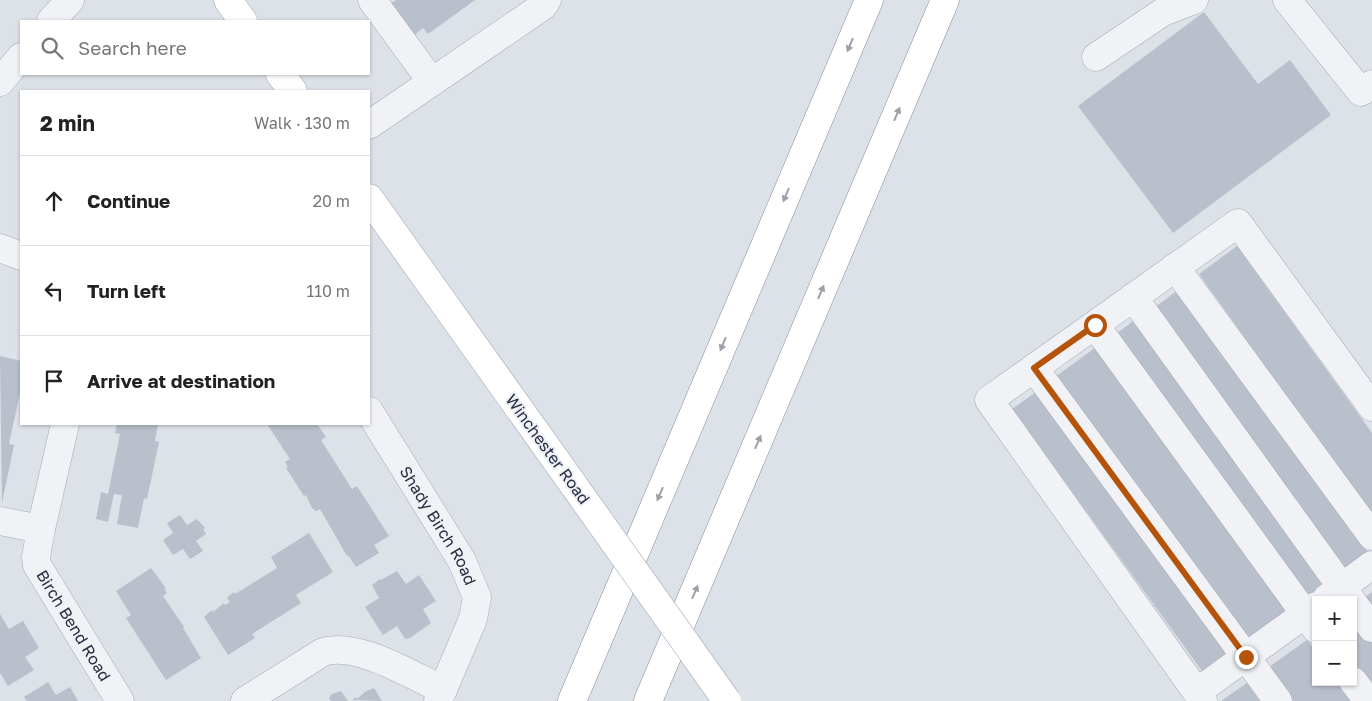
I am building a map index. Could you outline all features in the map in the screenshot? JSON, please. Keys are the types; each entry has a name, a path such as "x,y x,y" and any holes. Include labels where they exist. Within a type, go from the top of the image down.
{"main road":[{"path":"228,0 242,20"},
{"path":"572,701 869,0"},
{"path":"648,701 945,0"},
{"path":"281,75 292,90"},
{"name":"Winchester Road","path":"370,199 727,701"}],"street":[{"path":"52,20 70,0"},
{"path":"372,0 432,82"},
{"path":"370,124 543,6 547,0"},
{"path":"1096,58 1163,12 1194,0"},
{"path":"1287,0 1361,92 1372,84"},
{"path":"0,82 20,57"},
{"path":"1312,616 1246,657 1200,697 989,400 1238,223 1372,407"},
{"path":"0,248 20,256"},
{"path":"1175,268 1372,536"},
{"path":"1133,298 1324,596"},
{"path":"1095,325 1322,596"},
{"path":"1034,368 1278,701"},
{"name":"Shady Birch Road","path":"370,413 462,561 477,597 473,619 440,695"},
{"name":"Birch Bend Road","path":"66,425 41,529 36,557 37,565 120,701"},
{"path":"0,521 41,529"},
{"path":"1339,596 1372,565"},
{"path":"1357,620 1372,628"},
{"path":"245,701 323,652 334,648 369,656 440,695"},
{"path":"1357,686 1368,701"}],"building":[{"path":"396,0 475,0 428,34 423,28 413,36 390,4"},
{"path":"1204,12 1258,84 1290,60 1331,115 1173,233 1078,106"},
{"path":"1237,246 1372,433 1372,515 1199,274"},
{"path":"1178,290 1368,552 1344,570 1154,308"},
{"path":"1136,319 1328,584 1308,598 1116,334"},
{"path":"1095,348 1287,612 1247,642 1055,377"},
{"path":"0,356 20,361 20,393 9,444 14,445 2,503"},
{"path":"1036,392 1226,653 1202,671 1012,409"},
{"path":"117,425 158,425 155,441 159,442 147,499 144,498 138,528 117,524 122,495 114,494 108,522 96,519 101,492 108,494 120,434 115,433"},
{"path":"268,425 318,425 326,437 321,440 352,489 357,486 389,536 374,545 379,553 356,567 347,556 320,509 316,511 312,508 306,495 304,496 286,468 288,467 285,462 290,459"},
{"path":"180,515 187,525 197,519 205,528 203,529 206,534 196,541 203,551 190,559 183,549 173,555 163,540 173,533 167,523"},
{"path":"309,533 333,572 296,595 301,603 252,634 255,638 228,655 204,617 224,603 225,605 230,602 227,598 231,594 234,592 235,594 277,568 271,557"},
{"path":"151,568 166,588 164,589 167,593 163,596 184,627 201,658 166,680 126,618 131,615 116,591"},
{"path":"397,571 406,584 419,575 436,601 423,609 431,623 410,638 405,639 397,626 383,635 365,607 379,598 372,585"},
{"path":"1372,592 1372,608 1364,598"},
{"path":"0,614 9,629 23,621 39,648 25,657 34,670 8,686 0,673"},
{"path":"1357,621 1372,642 1372,687 1357,666"},
{"path":"1307,640 1312,647 1312,686 1341,686 1351,701 1289,701 1266,669"},
{"path":"48,682 56,695 70,687 78,701 27,701 24,697"},
{"path":"1247,683 1260,701 1221,701"},
{"path":"374,688 382,701 352,700 356,697 357,699 365,692"},
{"path":"341,691 348,701 331,701 329,698 332,694"}],"route":[{"path":"1095,325 1034,368 1246,657"}]}
